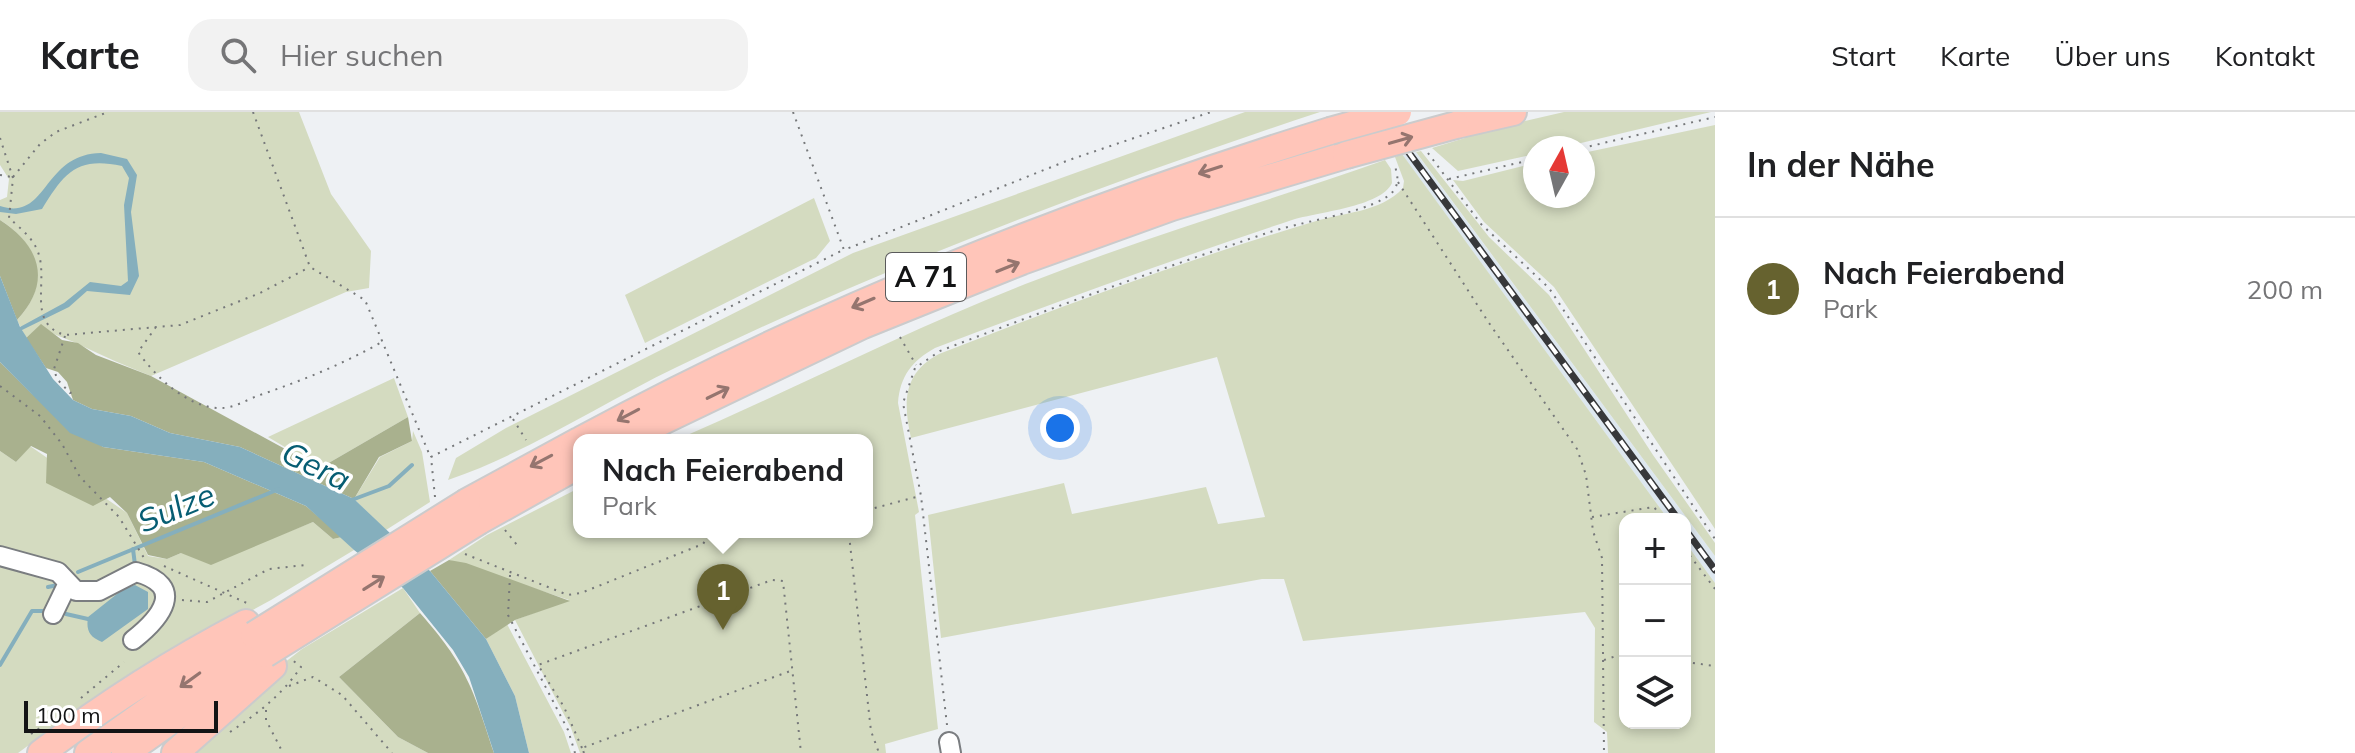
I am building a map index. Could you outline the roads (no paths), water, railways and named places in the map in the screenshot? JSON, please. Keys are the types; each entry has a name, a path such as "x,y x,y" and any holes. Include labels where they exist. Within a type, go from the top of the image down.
{"highway":[{"name":"A 71","path":"592,434 732,362 1011,241 1154,188 1398,112"},
{"name":"A 71","path":"636,434 863,325 1022,261 1172,207 1346,155 1513,112"},
{"name":"A 71","path":"267,647 309,625 483,517 573,446"},
{"name":"A 71","path":"267,647 313,597 483,517 573,468"},
{"path":"36,743 103,706 167,664 267,647"},
{"path":"88,753 267,647"},
{"path":"125,753 267,647"},
{"path":"175,753 267,647"}],"lane":[{"path":"0,556 58,572 76,591 99,591 136,572 152,576 164,590 165,606 157,621 133,640"},
{"path":"53,614 68,583"}],"water":[{"path":"101,153 127,159 137,175 131,212 139,276 130,295 87,291 69,307 22,330 53,379 73,400 92,409 131,416 170,433 240,447 354,499 430,571 486,639 515,696 529,753 494,753 469,677 453,650 403,588 354,550 306,506 204,462 103,447 70,433 0,362 0,276 20,327 64,303 90,282 121,286 128,281 124,205 129,178 122,166 94,163 83,166 65,177 42,209 16,214 0,212 0,206 16,208 28,205 67,164 82,156"},
{"path":"135,585 148,592 148,609 102,642 94,638 88,629 88,617 122,590"}],"waterway":[{"name":"Gera","path":"349,501 389,486 412,465"},
{"name":"Sulze","path":"78,572 279,489"},
{"path":"133,549 135,565"},
{"name":"Sulze","path":"48,587 58,585"},
{"path":"0,665 32,611 43,611"},
{"path":"66,614 88,619"}],"railway":[{"path":"1379,112 1674,513"},
{"path":"1691,537 1715,570"}],"place":[{"name":"Nach Feierabend","path":"723,630"}]}
